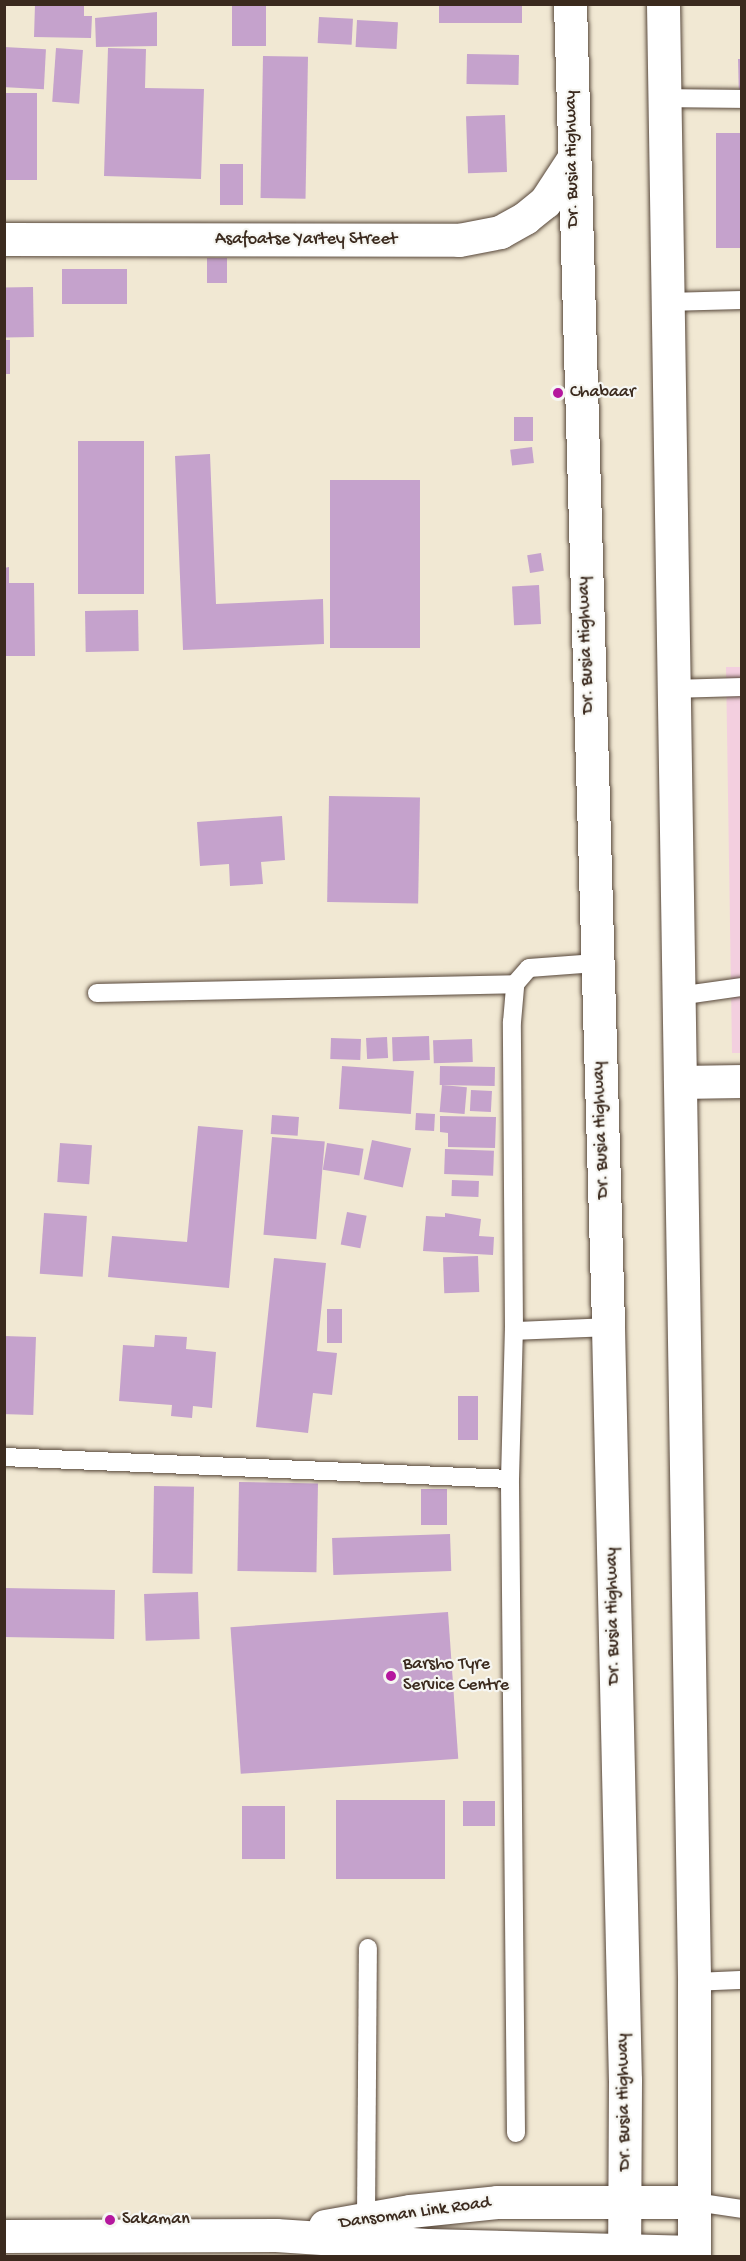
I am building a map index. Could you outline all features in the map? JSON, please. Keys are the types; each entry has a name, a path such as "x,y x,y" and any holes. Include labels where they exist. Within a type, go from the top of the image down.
{"main road":[{"name":"Dr. Busia Highway","path":"570,4 608,1327 626,2202 624,2254"},
{"path":"663,4 671,689 680,1083 694,1982 694,2254"},
{"name":"Asafoatse Yartey Street","path":"4,239 459,240 500,232 525,218 545,202 573,159"},
{"path":"680,1083 741,1081"},
{"name":"Dansoman Link Road","path":"276,2235 366,2219 497,2202 695,2202"},
{"name":"Dansoman Link Road","path":"4,2236 276,2235 624,2254 694,2254"}],"lane":[{"path":"664,98 741,99"},
{"path":"666,302 741,300"},
{"path":"671,689 741,687"},
{"path":"516,2133 510,1479 514,1331 515,984 529,968 596,963"},
{"path":"97,993 515,984"},
{"path":"678,996 741,987"},
{"path":"514,1331 608,1327"},
{"path":"4,1457 510,1479"},
{"path":"366,2219 368,1948"},
{"path":"694,1982 741,1980"},
{"path":"695,2202 741,2209"}],"shaded area":[{"path":"726,667 742,667 742,1053 732,1053"}],"building":[{"path":"35,4 84,4 84,16 92,16 91,38 34,37"},
{"path":"232,4 266,4 266,46 232,46"},
{"path":"439,4 522,4 522,23 439,23"},
{"path":"157,12 157,46 96,47 95,18"},
{"path":"319,17 353,19 352,45 318,43"},
{"path":"357,20 398,22 397,49 356,47"},
{"path":"4,47 46,49 44,89 4,87"},
{"path":"56,48 83,50 79,104 52,102"},
{"path":"108,48 146,49 145,88 204,89 201,179 104,176"},
{"path":"467,54 519,55 518,85 466,84"},
{"path":"263,56 308,57 306,199 261,198"},
{"path":"738,59 742,59 742,98 739,98"},
{"path":"4,93 37,93 37,180 4,180"},
{"path":"505,115 507,172 468,173 466,116"},
{"path":"716,133 742,133 742,248 716,248"},
{"path":"220,164 243,164 243,205 220,205"},
{"path":"207,258 227,258 227,283 207,283"},
{"path":"62,269 127,269 127,304 62,304"},
{"path":"33,287 34,337 5,337 4,288"},
{"path":"4,340 10,340 10,374 4,374"},
{"path":"514,417 533,417 533,441 514,441"},
{"path":"78,441 144,441 144,594 78,594"},
{"path":"532,447 534,463 512,466 510,450"},
{"path":"210,454 216,604 323,599 324,644 183,650 175,456"},
{"path":"330,480 420,480 420,648 330,648"},
{"path":"541,553 544,571 530,573 527,555"},
{"path":"9,567 9,583 34,583 35,656 4,656 4,568"},
{"path":"539,585 541,624 514,625 512,586"},
{"path":"138,610 139,651 86,652 85,611"},
{"path":"329,796 420,798 418,904 327,902"},
{"path":"282,816 285,860 261,862 263,884 230,886 229,864 200,866 197,822"},
{"path":"429,1036 430,1060 393,1061 392,1037"},
{"path":"387,1037 388,1058 367,1059 366,1038"},
{"path":"331,1038 361,1039 360,1060 330,1059"},
{"path":"472,1039 473,1062 434,1063 433,1040"},
{"path":"342,1066 414,1071 411,1114 339,1109"},
{"path":"440,1066 495,1067 495,1086 440,1085"},
{"path":"442,1085 467,1087 465,1114 440,1112"},
{"path":"471,1090 492,1091 491,1112 470,1111"},
{"path":"416,1113 435,1114 434,1131 415,1130"},
{"path":"272,1115 299,1117 298,1136 271,1134"},
{"path":"440,1116 496,1117 495,1148 448,1147 448,1133 440,1132"},
{"path":"198,1126 243,1130 229,1288 108,1277 112,1236 187,1242"},
{"path":"272,1137 325,1142 316,1239 263,1235"},
{"path":"372,1140 411,1148 403,1187 364,1179"},
{"path":"60,1143 92,1145 89,1184 57,1182"},
{"path":"327,1143 364,1149 359,1175 323,1170"},
{"path":"445,1149 494,1151 493,1176 444,1174"},
{"path":"452,1180 479,1181 478,1197 451,1196"},
{"path":"347,1212 367,1216 360,1248 341,1244"},
{"path":"44,1213 87,1216 83,1277 40,1274"},
{"path":"445,1213 481,1219 479,1236 494,1237 493,1255 423,1251 426,1216 445,1217"},
{"path":"478,1256 479,1292 444,1293 443,1257"},
{"path":"274,1258 326,1263 317,1351 337,1353 332,1395 313,1393 308,1433 256,1427"},
{"path":"327,1309 342,1309 342,1343 327,1343"},
{"path":"155,1335 187,1337 186,1349 216,1352 212,1408 193,1406 192,1418 171,1416 172,1405 119,1401 123,1345 154,1347"},
{"path":"4,1336 36,1337 33,1415 4,1414"},
{"path":"458,1396 478,1396 478,1440 458,1440"},
{"path":"239,1482 318,1483 316,1572 237,1571"},
{"path":"154,1486 194,1487 192,1574 152,1573"},
{"path":"421,1489 447,1489 447,1525 421,1525"},
{"path":"450,1534 451,1571 333,1575 332,1538"},
{"path":"4,1588 115,1590 114,1639 4,1637"},
{"path":"198,1592 200,1639 146,1641 144,1594"},
{"path":"448,1612 458,1759 241,1774 231,1627"},
{"path":"336,1800 445,1800 445,1879 336,1879"},
{"path":"463,1801 495,1801 495,1826 463,1826"},
{"path":"242,1806 285,1806 285,1859 242,1859"}],"place":[{"name":"Chabaar","path":"558,393"},
{"name":"Barsho Tyre Service Centre","path":"391,1676"},
{"name":"Sakaman","path":"110,2220"}]}
